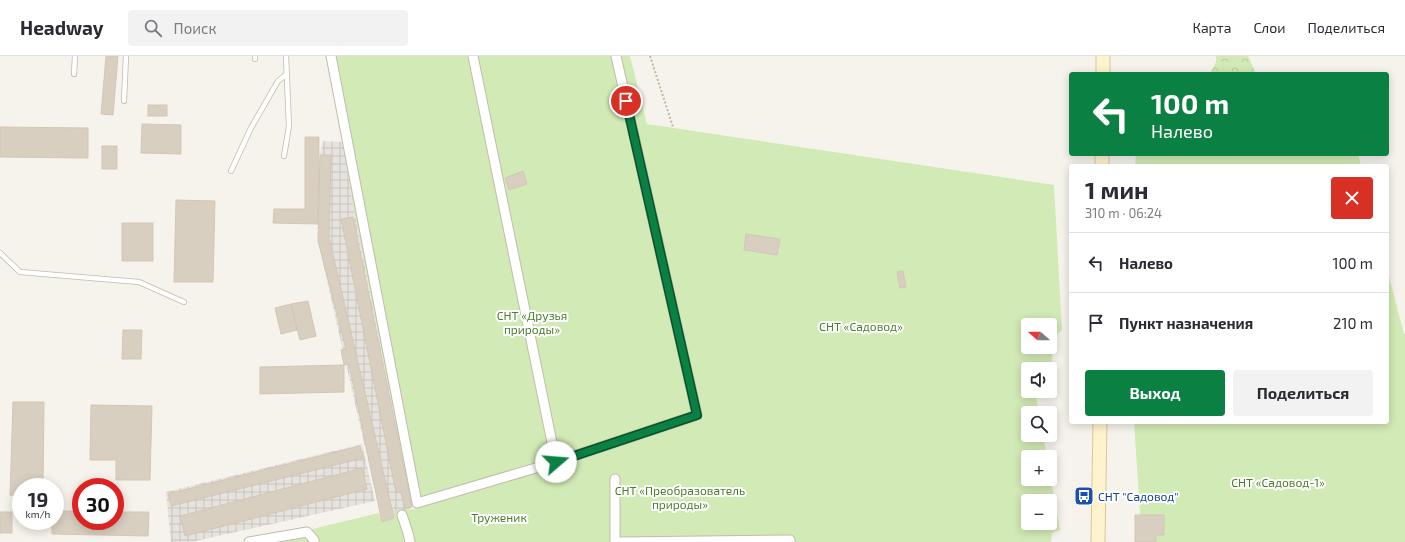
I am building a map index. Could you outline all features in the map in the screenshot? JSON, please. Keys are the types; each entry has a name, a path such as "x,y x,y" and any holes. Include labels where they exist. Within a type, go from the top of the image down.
{"street":[{"path":"331,56 417,503 556,462 697,415 616,56"},
{"path":"473,56 556,462"},
{"path":"1103,56 1103,72"},
{"path":"1098,542 1100,424"},
{"path":"615,479 615,542"},
{"path":"402,515 410,542"},
{"path":"249,542 307,532 314,542"},
{"path":"621,542 790,540 790,542"}],"lane":[{"path":"74,74 75,56"},
{"path":"124,101 126,56"},
{"path":"284,156 289,126 286,56"},
{"path":"231,171 251,128 278,81 287,74"},
{"path":"0,253 20,272 139,282 184,302"}],"path":[{"path":"650,56 673,127"}],"shaded area":[{"path":"323,141 343,142 352,200 412,507 394,518 382,522 318,241 320,155"},
{"path":"362,444 375,501 191,542 171,542 166,492"}],"green space":[{"path":"330,56 630,56 647,124 1054,185 1062,330 1057,334 1057,318 1021,318 1021,354 1052,354 1052,362 1021,362 1021,398 1036,398 1038,406 1021,406 1021,442 1044,442 1046,450 1021,450 1021,486 1052,486 1054,494 1021,494 1021,530 1057,530 1057,513 1060,530 1052,533 1051,542 258,542 379,513 382,522 394,518 393,511 415,509 406,476 352,200"},
{"path":"1216,56 1248,56 1255,72 1211,72 1216,62"},
{"path":"1136,156 1358,156 1360,164 1135,164"},
{"name":"СНТ «Садовод-1»","path":"1389,277 1405,334 1405,542 1142,542 1134,424 1389,424"}],"building":[{"path":"106,56 118,56 113,115 101,114"},
{"path":"148,105 167,105 167,116 148,116"},
{"path":"142,124 181,125 181,154 141,153"},
{"path":"0,127 88,128 88,158 0,157"},
{"path":"305,137 319,137 318,224 273,223 274,209 305,209"},
{"path":"102,146 117,146 117,169 102,169"},
{"path":"320,155 331,155 329,237 394,518 382,522 349,364 344,365 341,350 346,349 318,241"},
{"path":"523,171 527,184 509,190 505,178"},
{"path":"176,200 215,201 213,282 174,282"},
{"path":"353,217 412,507 405,509 401,492 396,493 341,219"},
{"path":"122,223 153,223 153,261 122,261"},
{"path":"746,234 780,239 777,255 744,250"},
{"path":"903,271 906,287 900,288 897,272"},
{"path":"308,301 316,336 300,340 291,304"},
{"path":"291,304 297,330 281,334 275,308"},
{"path":"123,330 142,330 141,359 122,359"},
{"path":"344,365 344,392 260,394 260,367"},
{"path":"13,402 44,402 43,478 12,478 12,495 10,495"},
{"path":"91,405 152,406 150,480 124,480 124,478 116,478 116,460 90,460"},
{"path":"360,446 363,458 171,506 168,494"},
{"path":"362,468 367,489 185,536 180,516"},
{"path":"64,511 72,511 72,530 124,530 124,512 149,512 148,536 52,534 52,530 64,530"},
{"path":"0,512 12,512 12,533 0,533"},
{"path":"1135,515 1164,515 1164,535 1156,535 1156,542 1135,542"}],"place":[{"name":"СНТ \"Садовод\"","path":"1084,496"}],"route":[{"path":"556,462 697,415 626,101"}],"park label":[{"name":"СНТ «Друзья природы»","path":"532,322"},
{"name":"СНТ «Садовод»","path":"861,326"},
{"name":"СНТ «Преобразователь природы»","path":"680,497"},
{"name":"Труженик","path":"499,517"}]}
